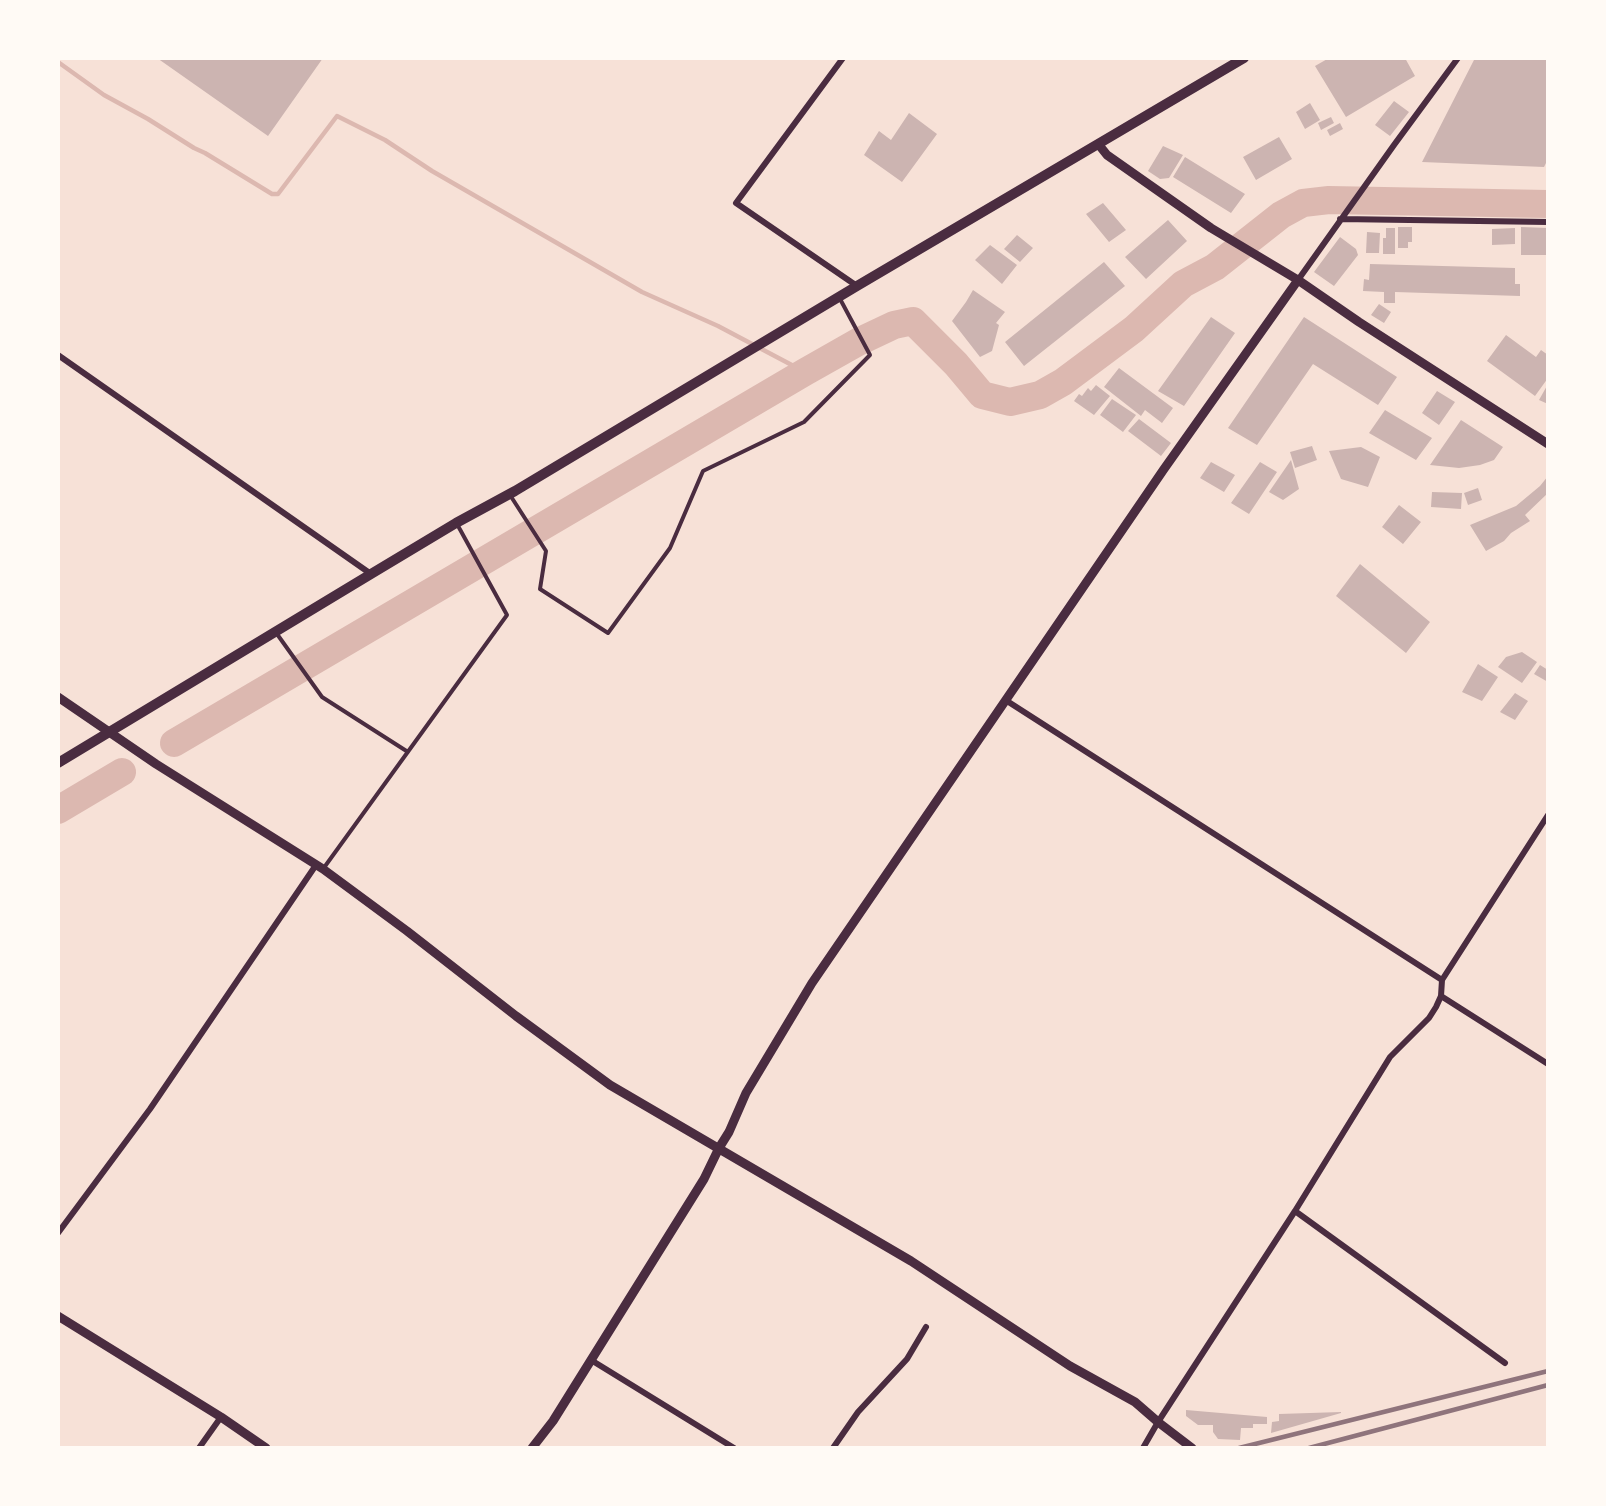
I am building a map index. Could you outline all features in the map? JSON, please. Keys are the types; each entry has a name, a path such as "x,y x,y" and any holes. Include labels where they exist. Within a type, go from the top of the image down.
{"main road":[{"path":"58,763 370,574 1244,58"}],"street":[{"path":"843,58 736,203 857,286"},
{"path":"532,1448 553,1421 704,1179 729,1132 746,1093 812,983 1164,469 1340,219 1458,58"},
{"path":"1099,145 1107,155 1211,228 1298,280 1548,444"},
{"path":"1340,219 1548,222"},
{"path":"58,355 370,574"},
{"path":"58,697 156,764 319,867 610,1085 911,1261 1070,1366 1135,1402 1192,1448"},
{"path":"1006,701 1442,980"},
{"path":"1143,1448 1390,1058 1429,1018 1441,996 1442,980 1548,815"},
{"path":"58,1233 150,1109 319,867"},
{"path":"1441,996 1548,1064"},
{"path":"1295,1211 1505,1363"},
{"path":"58,1316 221,1417 266,1448"},
{"path":"833,1448 858,1412 907,1359 926,1327"},
{"path":"591,1360 734,1448"},
{"path":"200,1448 221,1417"}],"lane":[{"path":"509,494 546,551 540,589 608,633 670,548 703,471 804,422 870,355 839,297"},
{"path":"319,867 408,752 507,615 456,523"},
{"path":"275,631 322,697 408,752"}],"building":[{"path":"157,58 323,58 268,136"},
{"path":"1329,58 1405,58 1415,76 1346,117 1315,66"},
{"path":"1475,58 1548,58 1548,159 1544,167 1422,162"},
{"path":"1394,101 1409,112 1390,136 1375,125"},
{"path":"1310,103 1320,120 1305,129 1296,112"},
{"path":"909,113 937,134 902,182 864,155 879,131 891,140"},
{"path":"1331,117 1334,123 1321,130 1318,123"},
{"path":"1340,123 1343,129 1330,136 1327,130"},
{"path":"1279,137 1292,159 1256,180 1243,157"},
{"path":"1163,146 1183,155 1169,178 1160,179 1148,171"},
{"path":"1185,157 1245,194 1231,213 1173,177"},
{"path":"1103,203 1126,230 1109,242 1086,214"},
{"path":"1168,220 1187,241 1146,279 1125,257"},
{"path":"1398,227 1412,227 1412,242 1408,242 1408,248 1398,248"},
{"path":"1521,227 1548,228 1548,255 1521,255"},
{"path":"1386,228 1395,228 1395,254 1383,254 1383,238 1386,238"},
{"path":"1515,228 1515,244 1492,245 1492,229"},
{"path":"1367,232 1380,233 1379,253 1366,253"},
{"path":"1017,235 1033,248 1020,262 1004,249"},
{"path":"1340,237 1356,249 1358,255 1334,286 1314,272"},
{"path":"990,245 1017,265 1002,284 975,260"},
{"path":"1104,262 1125,286 1024,366 1005,342"},
{"path":"1370,264 1515,268 1515,284 1520,284 1520,296 1395,292 1395,303 1384,303 1384,292 1363,291 1364,279 1369,280"},
{"path":"973,290 1005,312 996,323 999,325 992,351 980,357 952,321"},
{"path":"1379,304 1391,312 1384,323 1371,315"},
{"path":"1211,317 1235,333 1184,406 1158,391"},
{"path":"1304,317 1397,377 1378,405 1313,364 1257,445 1228,428"},
{"path":"1506,335 1536,357 1541,350 1548,355 1548,378 1535,396 1487,361"},
{"path":"1119,368 1173,408 1162,423 1145,410 1141,416 1104,387"},
{"path":"1548,384 1548,404 1539,400"},
{"path":"1096,385 1110,396 1094,415 1074,401 1079,394 1082,396 1088,388 1091,391"},
{"path":"1437,391 1455,402 1439,425 1422,413"},
{"path":"1112,399 1136,415 1123,432 1100,415"},
{"path":"1385,410 1432,438 1416,460 1369,433"},
{"path":"1139,419 1171,443 1161,456 1128,431"},
{"path":"1461,420 1503,447 1494,460 1480,465 1459,468 1430,465"},
{"path":"1312,446 1317,460 1295,468 1290,452"},
{"path":"1361,447 1380,457 1368,487 1341,479 1329,451"},
{"path":"1291,460 1299,489 1283,500 1269,492"},
{"path":"1211,462 1235,475 1224,492 1200,478"},
{"path":"1260,462 1277,472 1249,514 1231,503"},
{"path":"1548,476 1548,493 1525,515 1530,521 1511,533 1504,541 1486,551 1470,525 1516,506 1540,486"},
{"path":"1478,488 1482,500 1468,505 1464,493"},
{"path":"1432,492 1462,493 1461,509 1431,507"},
{"path":"1399,505 1421,522 1403,544 1382,527"},
{"path":"1360,564 1430,622 1406,653 1336,596"},
{"path":"1522,652 1537,662 1522,683 1498,667 1506,657"},
{"path":"1478,664 1498,677 1482,701 1462,692"},
{"path":"1540,665 1548,670 1548,682 1534,674"},
{"path":"1515,693 1528,701 1515,720 1500,712"},
{"path":"1186,1410 1267,1417 1267,1424 1253,1424 1253,1428 1241,1428 1240,1440 1218,1439 1213,1432 1213,1425 1198,1425 1186,1416"},
{"path":"1341,1412 1271,1433 1272,1422 1279,1421 1279,1414"}],"waterway":[{"path":"58,62 104,95 272,194 278,194 337,116 385,140 432,171 642,292 718,326 805,372"},
{"path":"174,743 805,372 894,325 913,321 956,364 982,395 1010,402 1040,395 1063,382 1134,329 1183,284 1215,267 1281,215 1303,203 1329,200 1548,204"},
{"path":"58,810 122,772"}],"railway":[{"path":"1239,1448 1548,1371"},
{"path":"1309,1448 1548,1385"}]}
